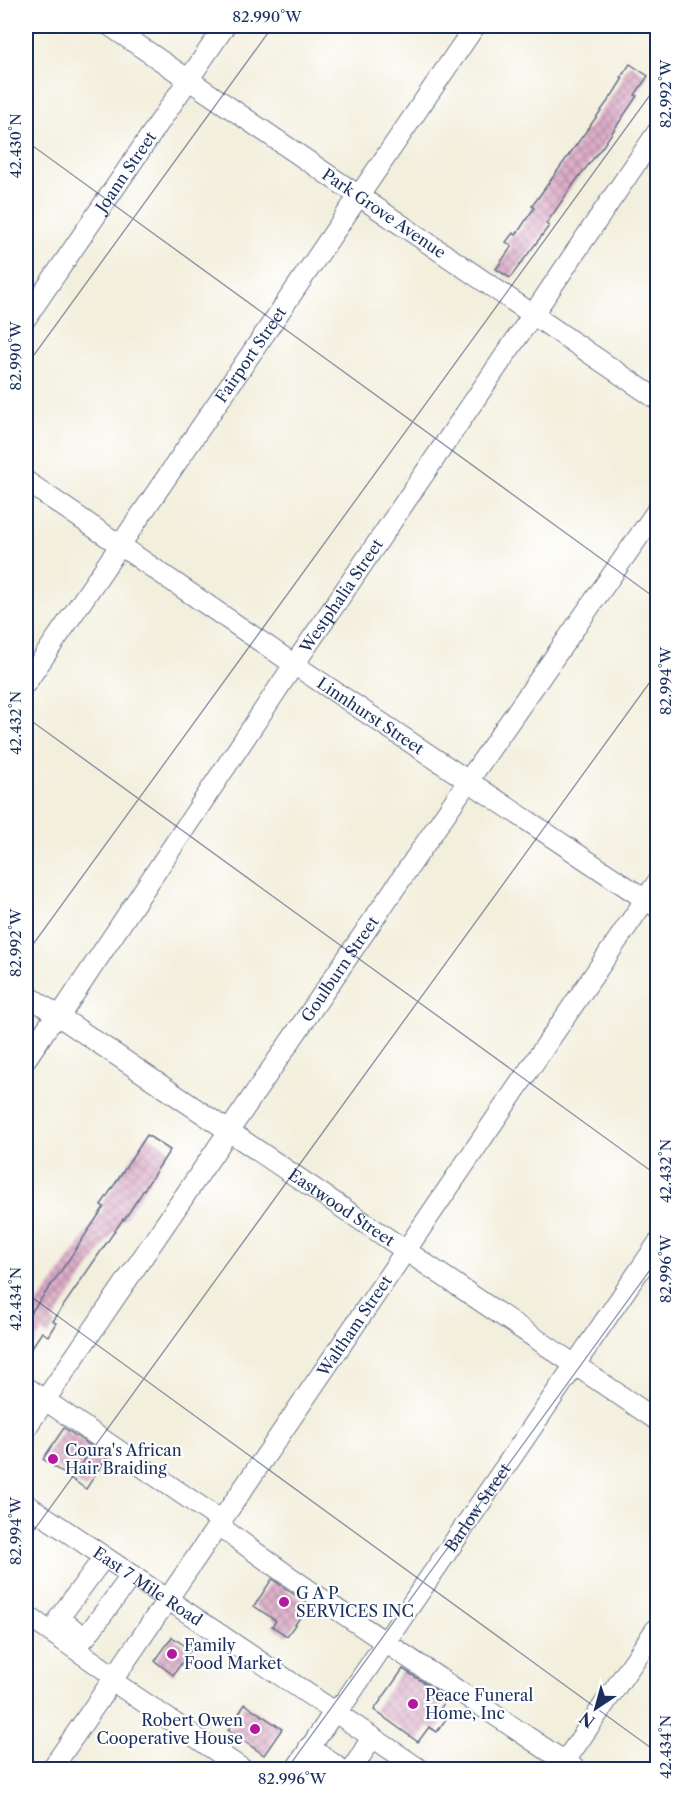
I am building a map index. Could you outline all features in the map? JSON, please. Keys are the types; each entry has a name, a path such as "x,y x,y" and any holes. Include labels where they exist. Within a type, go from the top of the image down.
{"street":[{"name":"Park Grove Avenue","path":"110,26 657,400"},
{"name":"Joann Street","path":"26,318 225,26"},
{"name":"Fairport Street","path":"26,683 475,26"},
{"name":"Westphalia Street","path":"26,1059 49,1025 59,1017 657,131"},
{"name":"Linnhurst Street","path":"26,481 651,904"},
{"name":"Goulburn Street","path":"26,1428 468,781 657,509"},
{"name":"Waltham Street","path":"51,1770 405,1250 651,904 657,881"},
{"name":"Eastwood Street","path":"26,994 657,1421"},
{"name":"Barlow Street","path":"295,1770 333,1712 346,1700 657,1243"},
{"path":"26,1387 219,1522 252,1550 567,1767 657,1626"},
{"name":"East 7 Mile Road","path":"26,1504 372,1737 412,1767"},
{"path":"104,1557 59,1618 85,1638 132,1575"},
{"path":"26,1615 244,1770"},
{"path":"352,1770 372,1737"},
{"path":"309,1747 342,1770"}],"building":[{"path":"630,64 648,76 635,95 637,96 546,224 549,226 510,278 496,269 512,246 506,242 513,233 516,235 534,208 532,206 613,94"},
{"path":"147,1135 170,1150 53,1321 56,1323 48,1336 42,1332 26,1356 26,1319 104,1207 101,1205"},
{"path":"64,1428 107,1457 86,1489 43,1459"},
{"name":"G A P SERVICES INC","path":"272,1579 309,1605 287,1636 272,1626 276,1621 254,1606"},
{"path":"172,1637 191,1650 173,1675 155,1661"},
{"path":"403,1669 448,1698 439,1710 448,1716 437,1732 429,1727 418,1742 374,1710"},
{"name":"Robert Owen Cooperative House","path":"245,1704 282,1729 264,1755 228,1730"}],"place":[{"name":"Coura's African Hair Braiding","path":"53,1459"},
{"name":"G A P SERVICES INC","path":"284,1602"},
{"name":"Family Food Market","path":"172,1654"},
{"name":"Peace Funeral Home, Inc","path":"413,1704"},
{"name":"Robert Owen Cooperative House","path":"255,1729"}]}
